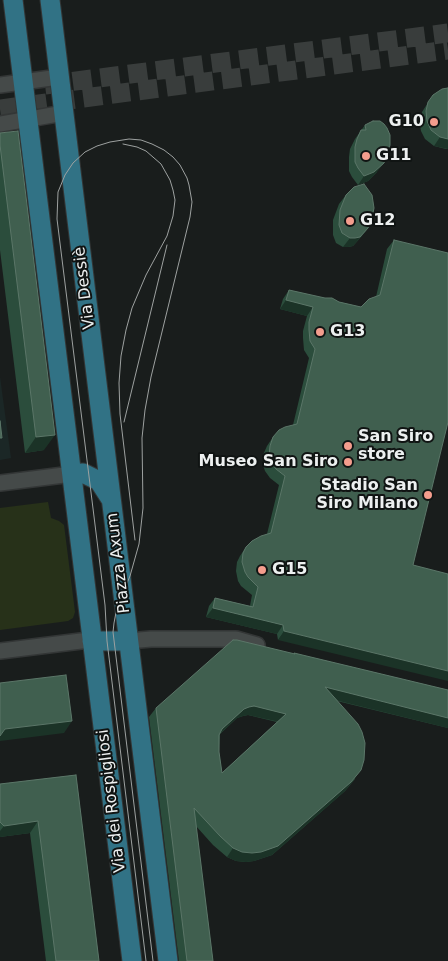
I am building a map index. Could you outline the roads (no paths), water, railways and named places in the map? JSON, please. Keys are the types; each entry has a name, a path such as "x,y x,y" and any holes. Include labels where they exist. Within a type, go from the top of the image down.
{"main road":[{"path":"13,0 92,641 128,641 168,961"},
{"name":"Via Dessiè","path":"50,0 111,499"},
{"name":"Piazza Axum","path":"72,474 83,472 99,480 111,499 128,641"},
{"name":"Via dei Rospigliosi","path":"92,641 132,961"}],"street":[{"path":"0,85 59,77"},
{"path":"0,124 64,113"},
{"name":"Piazza Axum","path":"0,483 72,474"},
{"path":"128,641 150,639 236,639 268,648"},
{"path":"0,651 92,641"}],"tunnel":[{"path":"45,85 448,33"},
{"path":"0,109 448,50"}],"tram line":[{"path":"146,961 107,641 105,605 57,219 58,192 65,175 73,163 85,152 97,146 129,139 141,140 152,144 173,157 187,178 192,202 145,410 142,438 143,508 139,544 130,576 117,607 113,632 153,961"},
{"path":"123,144 146,151 161,164 170,180 175,200 173,216 167,236 146,275 132,308 121,356 119,383 120,414 135,540"},
{"path":"124,422 167,245"}],"place":[{"name":"G10","path":"434,122"},
{"name":"G11","path":"366,156"},
{"name":"G12","path":"350,221"},
{"name":"G13","path":"320,332"},
{"name":"San Siro store","path":"348,446"},
{"name":"Museo San Siro","path":"348,462"},
{"name":"Stadio San Siro Milano","path":"428,495"},
{"name":"G15","path":"262,570"}]}
